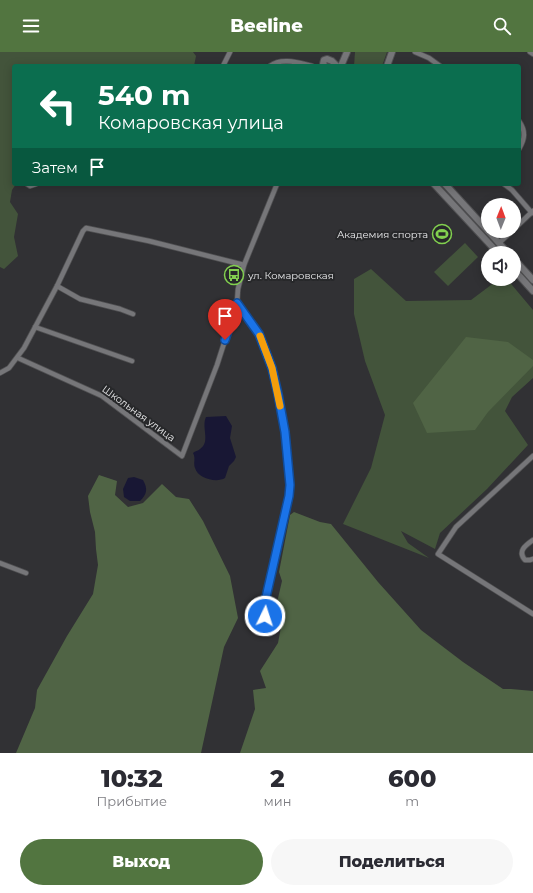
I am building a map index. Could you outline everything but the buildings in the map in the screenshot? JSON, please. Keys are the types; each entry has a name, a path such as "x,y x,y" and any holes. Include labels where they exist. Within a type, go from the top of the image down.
{"street":[{"path":"224,64 230,52"},
{"path":"342,64 347,52"},
{"path":"388,64 392,52"},
{"path":"415,52 429,58 437,64"},
{"path":"323,64 324,60 327,59 335,64"},
{"path":"273,64 278,61 288,61 302,64"},
{"path":"521,125 524,135 521,146"},
{"path":"276,186 242,265 237,303 259,334 272,368 285,432 290,485 289,496 264,606 265,616 276,629"},
{"path":"436,186 491,246"},
{"path":"447,186 481,223"},
{"path":"507,186 532,212 521,222"},
{"path":"456,208 462,202"},
{"path":"0,373 9,368 24,348 57,286 83,231 86,228 149,241 242,265"},
{"path":"494,238 502,246"},
{"path":"499,243 504,238"},
{"path":"521,267 533,280"},
{"path":"521,278 533,291"},
{"path":"57,286 80,300 120,309 133,314"},
{"name":"Школьная улица","path":"18,358 102,396 182,456 217,365 237,303"},
{"path":"34,327 132,361"},
{"path":"533,456 456,527 438,554 533,614"},
{"path":"533,540 524,548 521,555 525,560 533,559"},
{"path":"0,563 26,573"}],"green space":[{"path":"0,52 193,52 196,56 194,64 12,64 12,186 15,186 12,190 10,202 18,214 14,237 18,256 4,269 0,267"},
{"path":"355,52 387,52 383,64 354,64"},
{"path":"465,243 478,257 448,286 434,272"},
{"path":"371,269 406,301 471,300 490,286 513,286 533,310 533,378 512,397 505,411 528,445 487,489 440,533 435,549 401,531 408,543 429,558 343,524 371,468 385,415 365,361 354,314 354,279"},
{"path":"466,337 508,342 533,360 533,366 488,412 475,430 427,433 413,403"},
{"path":"99,475 117,481 115,495 128,507 143,503 162,484 176,497 189,499 203,521 230,576 238,618 224,647 201,753 16,753 35,708 37,690 67,636 93,594 98,565 95,532 88,496"},
{"path":"294,512 320,522 331,524 378,582 421,630 463,662 503,689 533,691 533,753 240,753 255,709 253,690 266,688 260,671 278,643 281,627 275,611 282,581 279,572 290,515"}],"shaded area":[{"path":"226,416 232,426 230,438 236,457 229,466 225,478 217,480 208,479 197,472 194,466 193,453 200,449 205,442 204,425 206,417"},
{"path":"134,477 143,480 146,486 145,494 140,501 130,501 124,497 123,489 128,478"}],"slow traffic":[{"path":"260,336 272,368 280,406"}],"place":[{"name":"Академия спорта","path":"442,234"},
{"name":"ул. Комаровская","path":"234,275"}],"route":[{"path":"225,340 237,303 259,334 272,368 285,432 290,485 289,496 264,606 265,616"}]}
